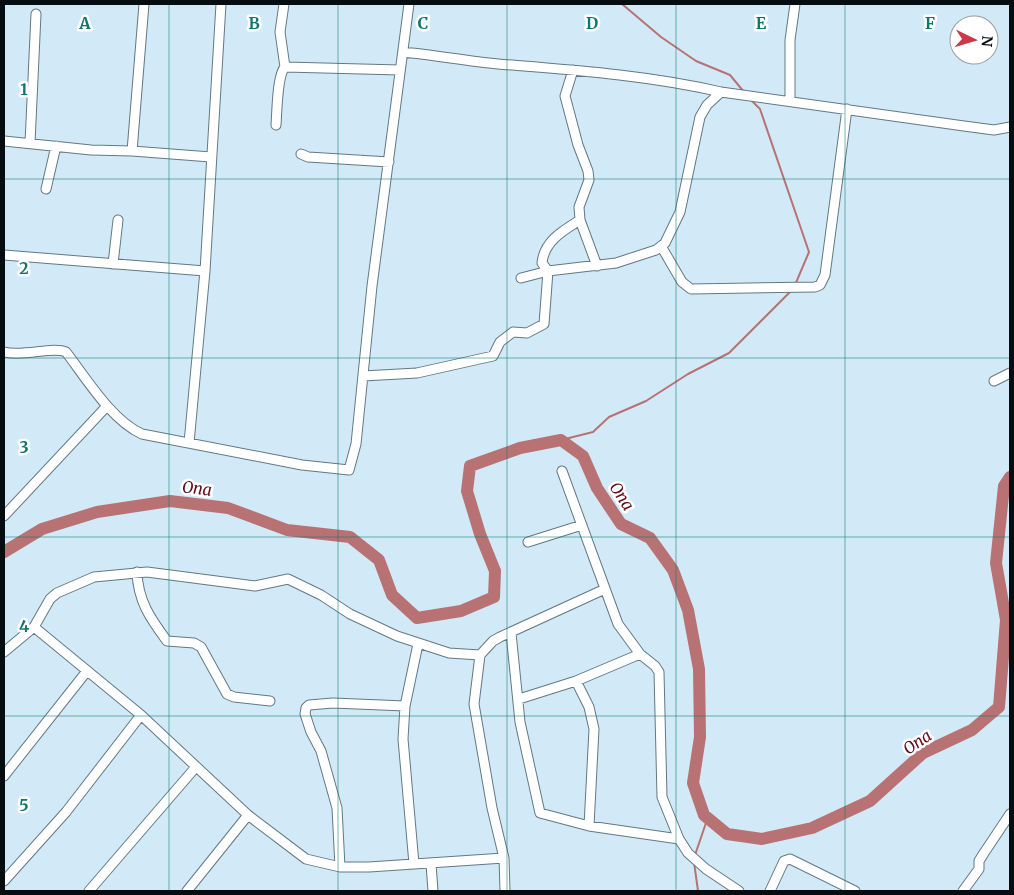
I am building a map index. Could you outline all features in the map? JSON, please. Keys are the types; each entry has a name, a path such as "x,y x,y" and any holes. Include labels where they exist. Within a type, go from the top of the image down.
{"street":[{"path":"132,151 144,4"},
{"path":"189,443 205,271 221,4"},
{"path":"276,125 280,79 285,67 280,32 284,4"},
{"path":"4,352 16,355 57,350 66,352 107,406 135,431 302,466 349,470 356,444 409,4"},
{"path":"790,101 790,40 795,4"},
{"path":"30,143 36,14"},
{"path":"404,52 688,84 720,92 994,130 1010,127"},
{"path":"285,67 400,70"},
{"path":"574,70 565,96 589,178 579,207 580,220 596,266"},
{"path":"521,278 548,271 596,266 641,256 665,243 680,212 700,117 706,105 720,92"},
{"path":"661,246 682,282 692,289 794,288 820,285 825,275 836,174 847,109"},
{"path":"4,142 91,150 212,157"},
{"path":"46,189 56,146"},
{"path":"302,154 389,162"},
{"path":"114,264 118,220"},
{"path":"363,376 417,372 493,356 500,342 513,332 526,333 544,324 548,271 542,263 546,250 557,235 580,220"},
{"path":"4,255 205,271"},
{"path":"994,381 1010,373"},
{"path":"4,516 107,406"},
{"path":"562,471 618,624 640,654 655,666 658,672 660,788 679,840 693,859 739,891"},
{"path":"528,542 582,525"},
{"path":"137,572 144,610 167,641 172,643 189,642 201,647 226,694 234,697 270,701"},
{"path":"4,652 34,627 50,599 57,593 94,577 137,572 255,586 288,579 321,595 350,614 418,644 456,655 480,655"},
{"path":"505,891 504,858 492,808 474,704 480,655 493,641 606,589"},
{"path":"34,627 141,715 195,768 248,815 298,855 316,862 340,867 431,864 504,858"},
{"path":"512,633 520,722 540,812 549,817 589,826 679,840"},
{"path":"414,864 403,746 405,706 418,644"},
{"path":"519,699 576,680 640,654"},
{"path":"4,776 87,672"},
{"path":"576,680 589,707 594,729 589,826"},
{"path":"340,867 337,808 321,751 310,732 306,708 309,705 333,703 405,706"},
{"path":"4,881 66,812 141,715"},
{"path":"89,891 195,768"},
{"path":"963,891 979,869 984,853 1010,814"},
{"path":"187,891 248,815"},
{"path":"770,891 784,861 790,859 851,890"},
{"path":"431,864 433,891"}],"waterway":[{"path":"622,4 661,37 696,61 730,75 744,92"},
{"path":"752,101 760,109 809,252 795,285"},
{"path":"561,440 593,432 609,417 646,401 688,374 729,353 791,291"},
{"name":"Ona","path":"4,552 42,529 97,512 170,501 228,508 287,530 350,537 379,560 392,595 417,618 461,611 494,597 495,571 480,534 467,491 470,466 520,448 561,440 583,456 597,488 621,524 650,538 673,570 688,610 699,669 700,737 693,783 704,815 727,834 762,839 812,828 870,801 923,753 972,730 999,707 1006,620 996,563 1004,486 1010,477"},
{"path":"695,855 707,820"},
{"path":"694,862 698,891"}]}
